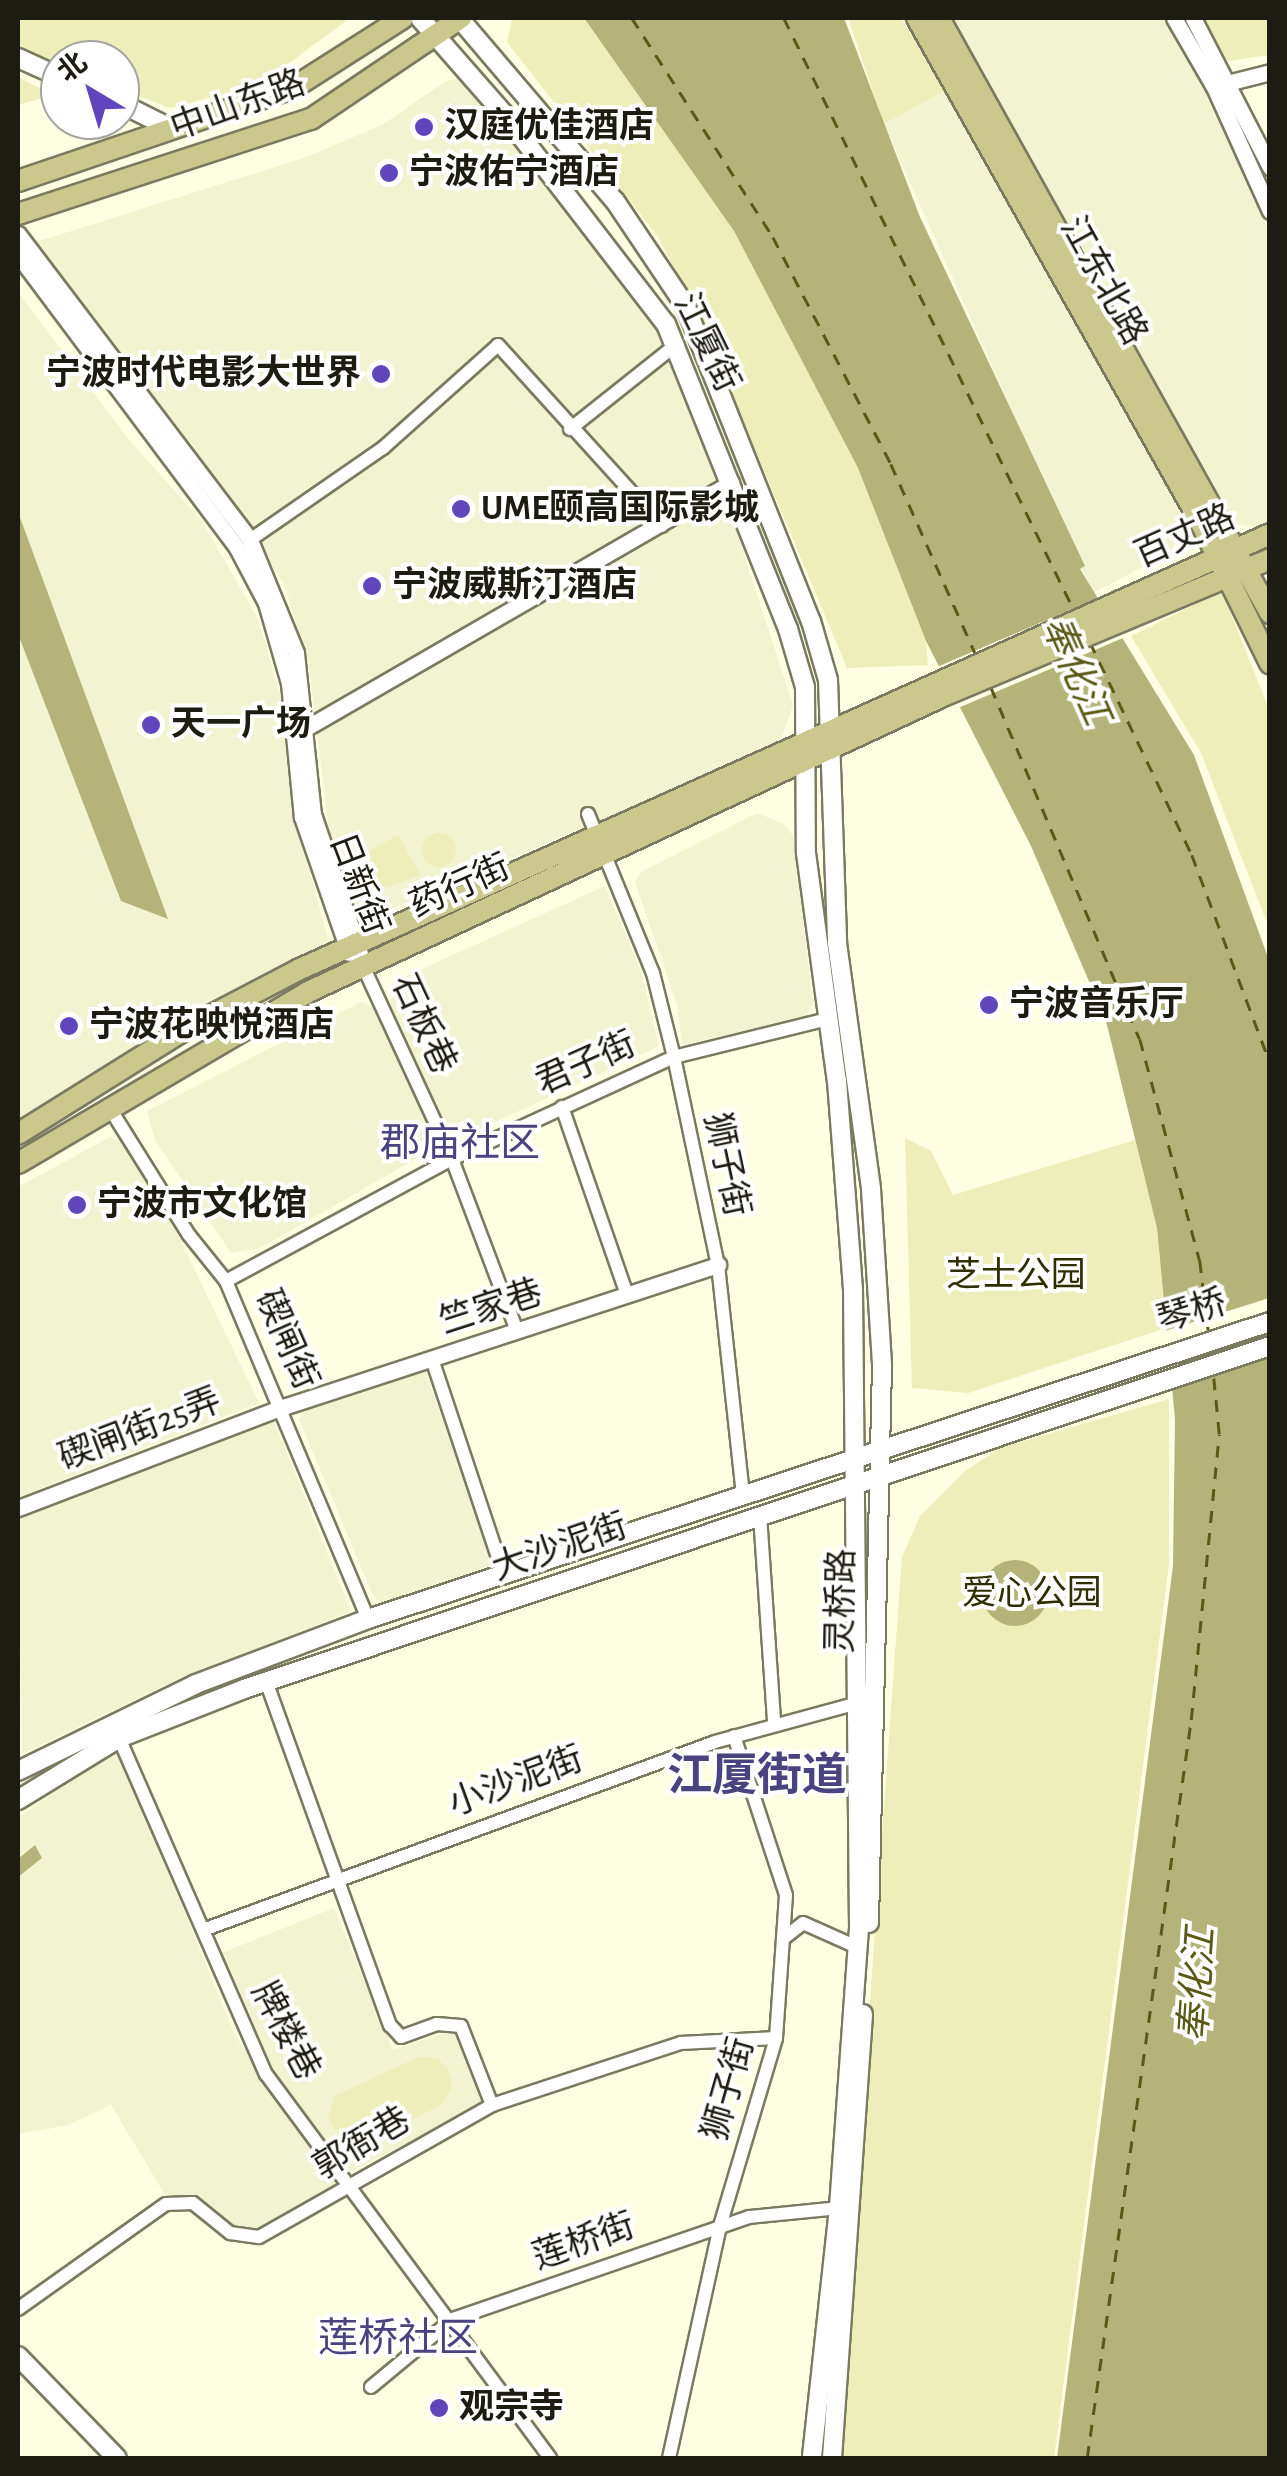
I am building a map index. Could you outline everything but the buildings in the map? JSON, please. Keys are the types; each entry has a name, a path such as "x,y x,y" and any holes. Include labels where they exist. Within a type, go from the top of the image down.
{"main road":[{"name":"中山东路","path":"18,181 293,88 403,18"},
{"name":"江厦街","path":"420,18 582,212 677,344 800,668 807,750"},
{"name":"中山东路","path":"18,214 311,119 460,18"},
{"name":"江厦街","path":"460,18 615,201 684,306 812,621 828,680 830,738"},
{"name":"江东北路","path":"917,18 1233,563"},
{"name":"江东北路","path":"939,18 1233,563"},
{"path":"140,113 170,128"},
{"name":"百丈路","path":"1127,607 1194,590 1270,534"},
{"name":"百丈路","path":"1127,607 1233,563 1270,559"},
{"path":"1233,563 1270,613"},
{"path":"1233,563 1270,663"},
{"name":"药行街","path":"18,1163 260,1017 830,738 1127,607"},
{"name":"灵桥路","path":"830,738 837,943 871,1189 882,1366 874,1834 832,2458"},
{"name":"灵桥路","path":"807,750 805,836 848,1198 857,1947 839,2208 812,2458"},
{"name":"药行街","path":"18,1134 192,1026 350,945 603,846"},
{"name":"琴桥","path":"1134,1364 1270,1322"},
{"name":"琴桥","path":"1138,1390 1270,1346"},
{"name":"大沙泥街","path":"18,1772 196,1684 368,1619 1134,1364"},
{"name":"大沙泥街","path":"18,1800 119,1738 266,1681 1138,1390"},
{"path":"18,2356 117,2458"}],"street":[{"path":"1174,18 1214,87 1270,210"},
{"path":"1193,18 1231,82 1270,166"},
{"path":"1214,87 1270,72"},
{"name":"日新街","path":"18,234 250,540 293,642 313,814 350,945"},
{"name":"日新街","path":"18,255 237,548 266,603 289,683 302,817 350,945 363,966"},
{"path":"570,430 677,344"},
{"path":"250,540 383,448 498,345 570,430 662,526"},
{"path":"306,728 731,483"},
{"name":"狮子街","path":"588,814 653,973 674,1057 718,1265 743,1497"},
{"name":"石板巷","path":"363,966 452,1159 516,1331"},
{"name":"君子街","path":"226,1281 452,1159 674,1057 824,1020"},
{"path":"562,1107 627,1294"},
{"name":"碶闸街","path":"109,1108 189,1235 226,1281 283,1408 368,1619"},
{"name":"竺家巷","path":"283,1408 718,1265"},
{"path":"432,1359 502,1572"},
{"name":"碶闸街25弄","path":"18,1508 283,1408"},
{"path":"760,1515 774,1723"},
{"path":"266,1681 395,2034 461,2026 492,2105"},
{"name":"小沙泥街","path":"203,1930 734,1736 854,1704"},
{"name":"狮子街","path":"668,2458 720,2226 776,2038 786,1895 734,1736"},
{"name":"牌楼巷","path":"119,1738 266,2074 453,2320 550,2458"},
{"path":"782,1940 804,1923 857,1947"},
{"name":"郭衙巷","path":"18,2309 166,2204 193,2203 230,2233 260,2238 492,2105 681,2044 776,2038"},
{"name":"莲桥街","path":"370,2387 453,2320 720,2226 839,2208"}],"shaded area":[{"path":"946,18 1167,18 1210,93 1269,232 1269,521 1256,528 1238,524 1225,511"},
{"path":"462,78 659,327 720,481 793,705 782,737 761,753 355,924 330,841 309,667 284,584 193,446 33,243 304,158 382,125 446,81"},
{"path":"946,90 1185,521 1171,552 1093,593 884,124"},
{"name":"天一广场","path":"18,292 130,441 202,521 258,619 281,697 299,831 329,943 18,1120"},
{"path":"757,813 784,824 793,835 813,1002 807,1016 682,1045 678,1008 635,882 641,872"},
{"path":"605,886 641,971 659,1046 469,1134 445,1135 390,1002 400,979"},
{"path":"361,1002 372,1007 434,1134 433,1149 260,1248 231,1253 155,1140 147,1111"},
{"path":"110,1137 123,1144 174,1227 259,1403 18,1497 18,1187"},
{"path":"425,1370 493,1564 384,1604 373,1596 299,1419 308,1408"},
{"path":"273,1419 351,1611 163,1686 22,1754 18,1514"},
{"path":"117,1746 234,2033 337,2183 262,2230 230,2229 194,2196 167,2198 111,2105 68,2125 18,2134 18,1818"},
{"path":"334,1908 393,2050 453,2030 484,2104 350,2172 273,2070 219,1954"}],"green space":[{"path":"18,18 350,18 281,69 236,91 170,108 140,97 140,40 40,40 40,57 18,48"},
{"path":"512,18 584,18 734,231 858,468 926,641 928,665 847,668 697,311 658,237 507,42"},
{"path":"848,18 901,18 946,90 884,124"},
{"path":"1200,18 1269,18 1269,55 1228,61"},
{"path":"18,77 40,88 40,99 18,105"},
{"path":"1222,591 1269,709 1269,928 1201,753 1131,636"},
{"path":"439,833 451,838 456,850 451,862 439,867 427,862 422,850 427,838"},
{"path":"398,835 421,875 376,891 368,877 357,880 349,863"},
{"name":"芝士公园","path":"905,1138 931,1151 953,1195 1135,1140 1157,1228 1166,1328 968,1393 912,1388"},
{"name":"爱心公园","path":"1169,1399 1169,1564 1054,2458 837,2458 902,1557 920,1516 965,1471 1000,1448"},
{"path":"418,2057 437,2058 449,2070 452,2088 442,2105 364,2141 337,2132 328,2119 335,2096"}],"water":[{"name":"奉化江","path":"584,18 844,18 920,217 1085,566 1080,569 1194,755 1269,960 1269,2458 1057,2458 1173,1566 1175,1419 1157,1228 1106,1021 1031,846 926,641 858,468 734,231"},
{"path":"18,512 168,919 121,901 18,634"},
{"path":"1015,1560 1038,1570 1048,1593 1038,1616 1015,1626 992,1616 982,1593 992,1570"},
{"path":"35,1845 42,1858 18,1877 18,1859"}],"pier":[{"path":"1103,596 1123,638 958,708 937,667"},
{"path":"1269,1298 1269,1358 1167,1390 1162,1332"}],"ferry route":[{"path":"632,18 773,237 891,464 977,657"},
{"path":"784,18 1075,612"},
{"path":"1090,642 1192,855 1270,1063"},
{"path":"991,687 1140,1039 1200,1261 1209,1335"},
{"path":"1087,2458 1191,1720 1219,1434 1213,1373"}],"place":[{"name":"汉庭优佳酒店","path":"424,127"},
{"name":"宁波佑宁酒店","path":"389,173"},
{"name":"宁波时代电影大世界","path":"381,374"},
{"name":"UME颐高国际影城","path":"461,509"},
{"name":"宁波威斯汀酒店","path":"372,586"},
{"name":"天一广场","path":"151,725"},
{"name":"宁波音乐厅","path":"989,1005"},
{"name":"宁波花映悦酒店","path":"69,1026"},
{"name":"宁波市文化馆","path":"77,1205"},
{"name":"观宗寺","path":"439,2408"}],"district":[{"name":"郡庙社区","path":"460,1144"},
{"name":"江厦街道","path":"757,1777"},
{"name":"莲桥社区","path":"398,2339"}]}
